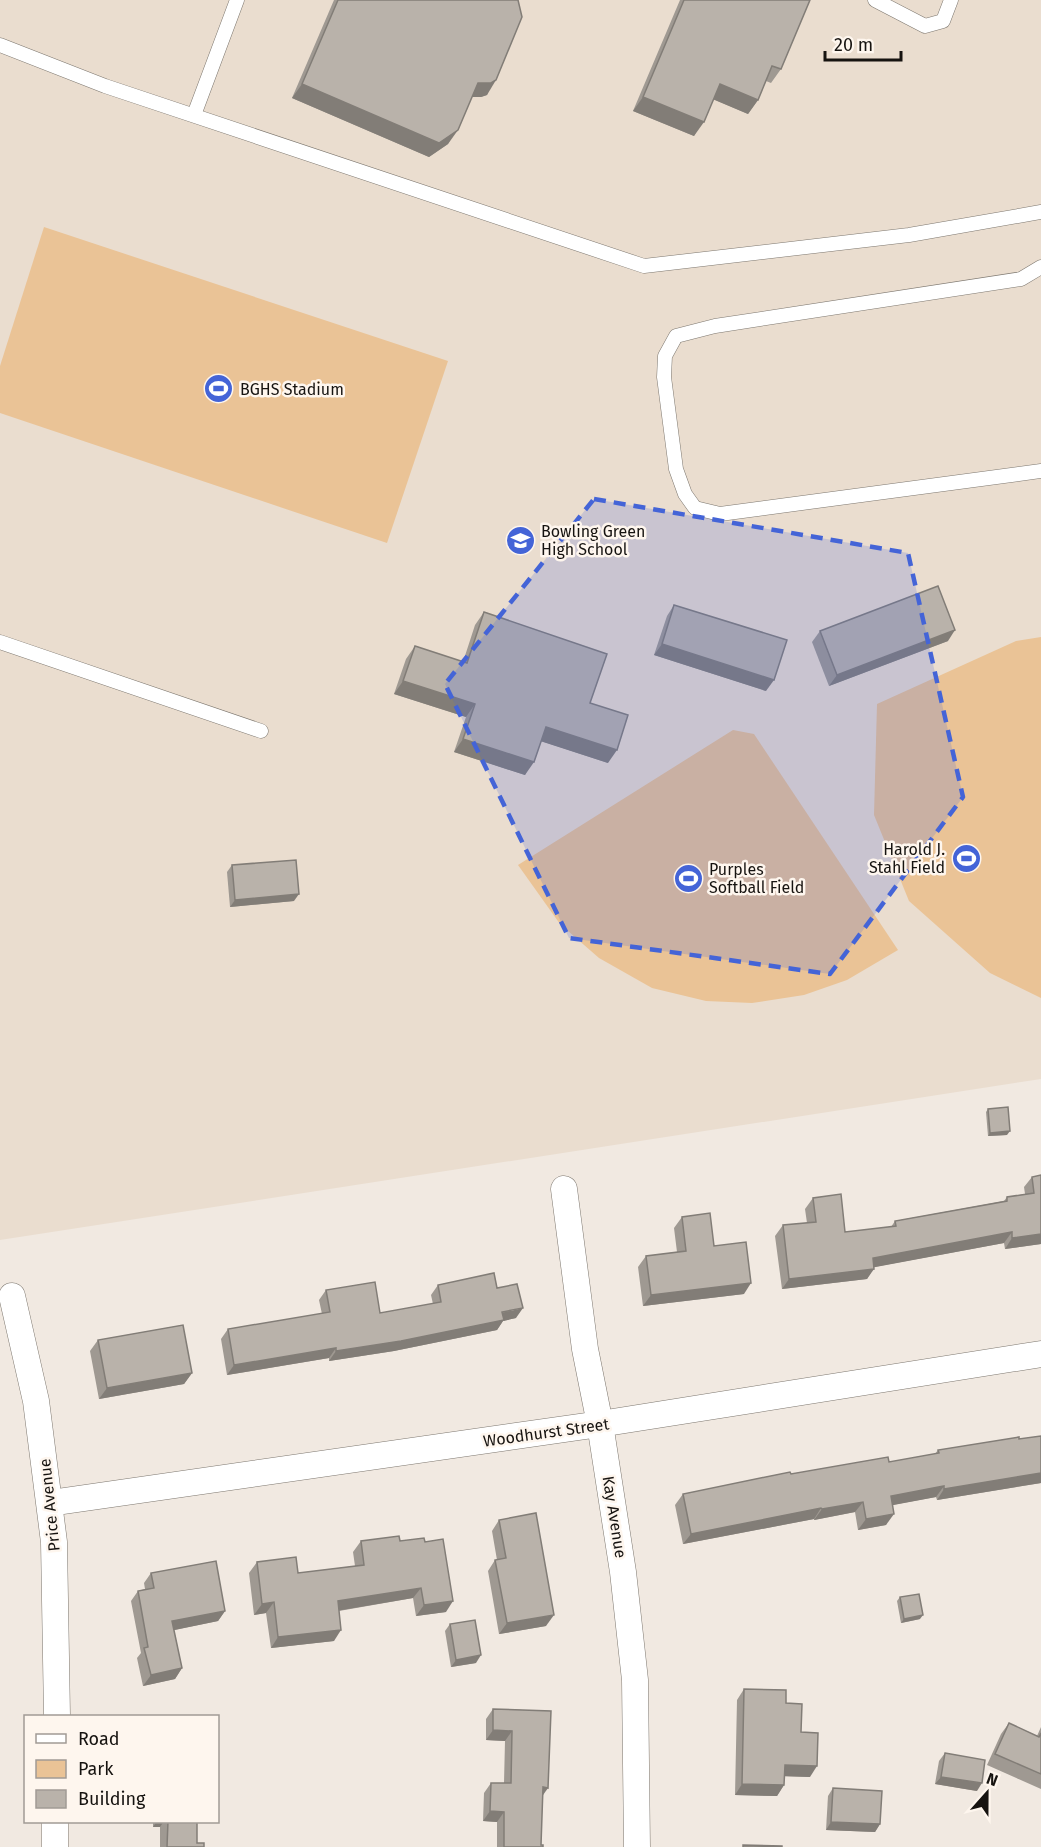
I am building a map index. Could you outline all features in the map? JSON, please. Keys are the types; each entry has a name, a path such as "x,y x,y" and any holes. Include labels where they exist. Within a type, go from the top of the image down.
{"street":[{"name":"Kay Avenue","path":"564,1189 585,1349 600,1424 623,1572 635,1680 637,1847"},
{"name":"Price Avenue","path":"12,1296 36,1401 50,1503 54,1542 57,1715"},
{"name":"Woodhurst Street","path":"50,1503 600,1424 1041,1354"},
{"path":"55,1823 55,1847"}],"lane":[{"path":"194,115 237,0"},
{"path":"875,0 925,26 943,21 951,0"},
{"path":"0,45 105,86 644,266 909,235 1041,212"},
{"path":"1041,267 1021,279 715,326 676,336 664,356 664,377 676,469 685,494 695,507 720,514 1041,471"},
{"path":"0,642 261,731"}],"highlighted area":[{"path":"594,499 908,553 963,797 830,974 569,938 445,684"}],"shaded area":[{"name":"Bowling Green High School","path":"0,0 1041,0 1041,1079 0,1240"}],"green space":[{"name":"BGHS Stadium","path":"44,227 448,361 387,543 0,413 0,366"},
{"name":"Harold J. Stahl Field","path":"1041,637 1041,998 990,973 909,901 874,815 877,704 1016,641"},
{"name":"Purples Softball Field","path":"733,730 754,734 898,950 847,980 804,995 752,1003 706,1001 652,988 599,958 560,924 518,865"}],"building":[{"path":"338,0 518,0 522,17 496,80 491,83 478,83 458,130 439,143 302,84"},
{"path":"684,0 810,0 781,69 772,66 758,100 720,84 704,122 643,97"},
{"path":"938,586 955,630 837,675 820,631"},
{"path":"674,605 787,640 774,680 662,644"},
{"path":"484,612 607,654 590,703 628,715 617,750 546,727 534,762 463,739 475,704 403,681 415,646 467,663"},
{"path":"296,860 299,894 235,900 232,865"},
{"path":"1008,1107 1010,1131 990,1133 988,1109"},
{"path":"1041,1175 1041,1234 1012,1238 1012,1232 873,1258 874,1269 789,1279 783,1225 816,1222 813,1198 841,1194 845,1232 896,1226 895,1221 1007,1201 1007,1197 1034,1193 1032,1177"},
{"path":"710,1213 714,1246 746,1242 751,1283 651,1295 646,1256 686,1251 682,1217"},
{"path":"494,1273 497,1288 517,1284 523,1308 502,1312 504,1320 401,1341 336,1351 336,1348 234,1365 228,1329 330,1312 326,1290 375,1282 380,1313 441,1302 438,1285"},
{"path":"183,1325 192,1373 107,1388 98,1340"},
{"path":"1041,1436 1041,1473 944,1489 944,1486 891,1496 894,1514 866,1519 863,1502 691,1534 683,1494 790,1472 791,1474 888,1457 889,1462 939,1453 938,1450 1019,1437 1019,1439"},
{"path":"536,1513 554,1615 507,1623 495,1560 506,1558 499,1520"},
{"path":"399,1536 400,1541 424,1538 425,1542 443,1539 453,1601 424,1605 421,1588 338,1601 341,1630 278,1637 274,1602 262,1604 257,1562 296,1557 298,1573 364,1565 361,1541"},
{"path":"216,1561 225,1611 172,1621 182,1668 151,1675 144,1648 148,1647 138,1591 154,1588 151,1573"},
{"path":"919,1594 923,1615 904,1619 900,1597"},
{"path":"475,1620 481,1655 456,1660 450,1624"},
{"path":"744,1689 786,1690 786,1703 802,1704 801,1732 818,1733 817,1766 785,1765 784,1785 742,1784"},
{"path":"493,1709 551,1711 548,1788 543,1787 541,1845 543,1847 504,1847 504,1812 490,1811 491,1783 511,1783 512,1731 493,1730"},
{"path":"1009,1723 1039,1737 1041,1733 1041,1774 995,1754"},
{"path":"945,1753 985,1760 982,1783 941,1777"},
{"path":"833,1788 882,1791 880,1824 831,1822"},
{"path":"168,1823 197,1823 197,1843 204,1843 204,1847 167,1847"},
{"path":"743,1845 782,1846 782,1847 743,1847"}],"place":[{"name":"BGHS Stadium","path":"219,389"},
{"name":"Bowling Green High School","path":"520,540"},
{"name":"Harold J. Stahl Field","path":"966,858"},
{"name":"Purples Softball Field","path":"688,878"}]}
